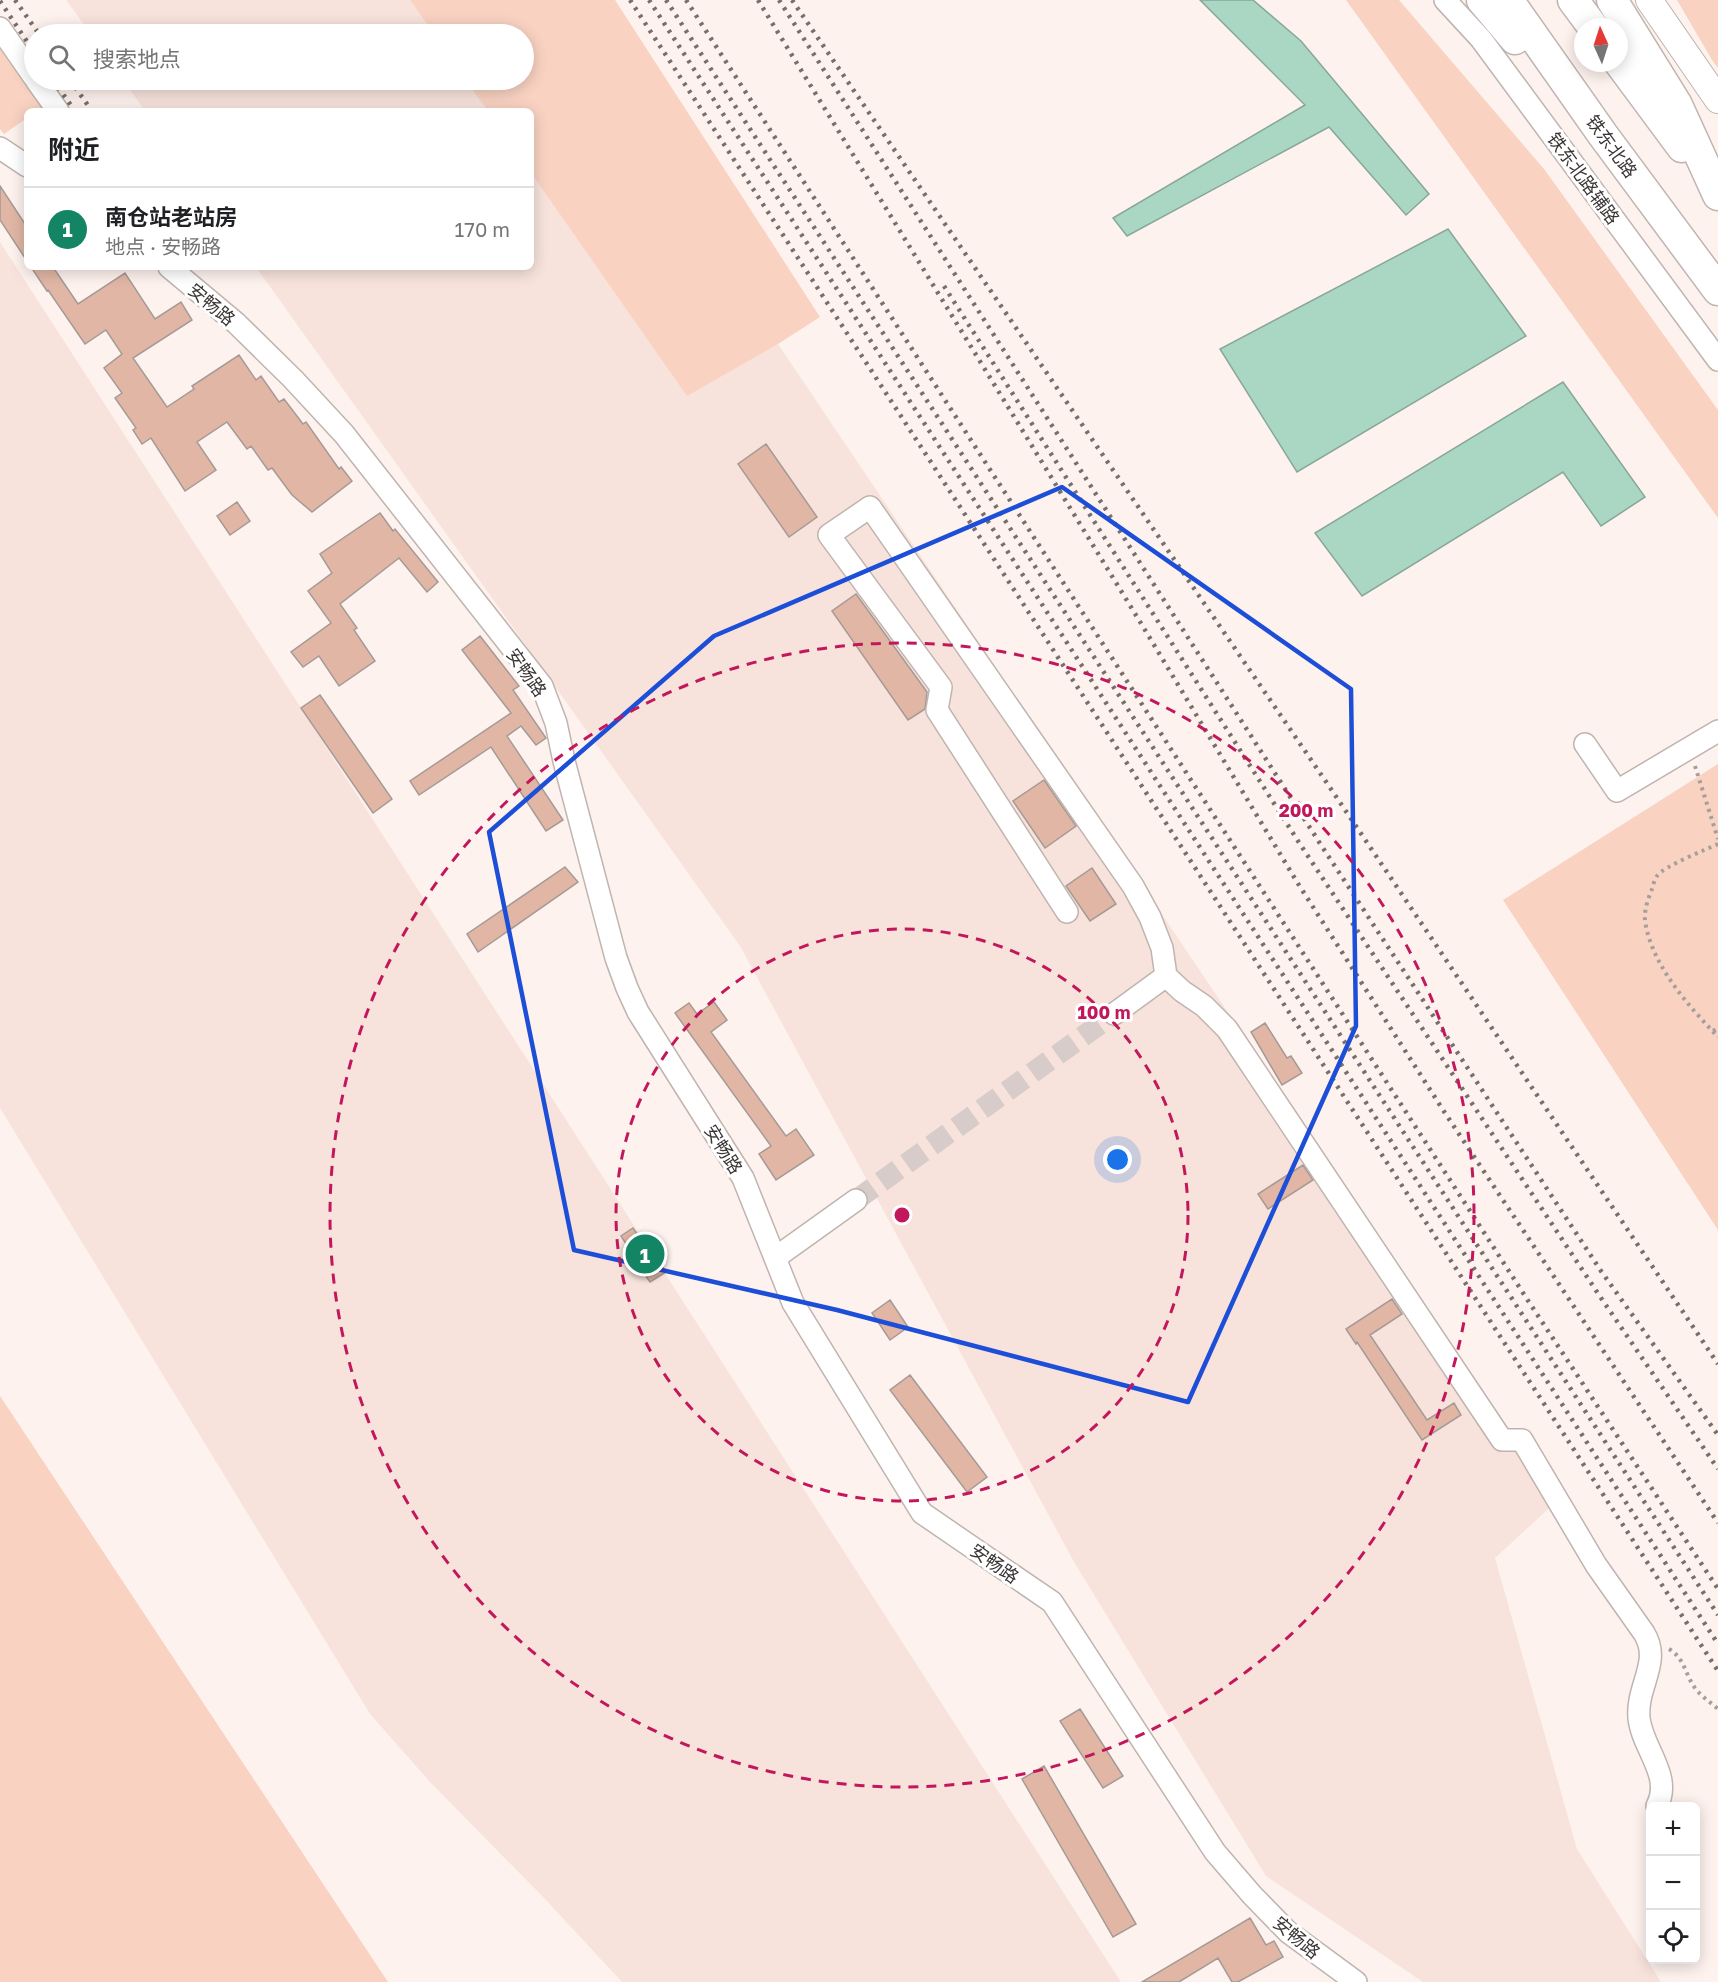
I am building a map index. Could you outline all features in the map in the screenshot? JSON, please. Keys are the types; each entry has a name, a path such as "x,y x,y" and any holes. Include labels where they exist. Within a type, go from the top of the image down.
{"highway":[{"path":"1482,0 1558,89 1603,135"},
{"name":"铁东北路","path":"1508,0 1603,135 1718,290"},
{"path":"1573,0 1586,18"},
{"path":"1612,0 1677,105 1718,195"},
{"path":"1626,72 1718,195"}],"main road":[{"path":"1649,0 1718,100"}],"street":[{"name":"铁东北路辅路","path":"1445,0 1481,39 1718,360"},
{"path":"0,28 24,62"},
{"path":"43,90 56,108"},
{"path":"0,148 24,164"},
{"name":"安畅路","path":"173,270 236,323 293,379 344,434 542,686 556,723 607,925 627,988 639,1012 743,1178 793,1303 922,1513 1052,1602 1215,1852 1288,1932 1356,1982"},
{"path":"1067,912 937,710 941,687 829,536 870,507 1133,886 1150,917 1162,948 1166,976 1182,991 1204,1006 1227,1029 1502,1440 1522,1440 1596,1565 1647,1638 1651,1648 1651,1660 1642,1689 1639,1714 1642,1731 1660,1774 1662,1793 1659,1802"},
{"path":"1585,744 1617,791 1718,731"},
{"path":"1114,1014 1166,976"},
{"path":"775,1258 856,1200"}],"path":[{"path":"1690,748 1718,839"},
{"path":"1718,844 1685,858 1657,876 1647,902 1645,919 1651,942 1662,965 1692,1009 1718,1037"},
{"path":"1713,1031 1718,1028"},
{"path":"1647,1638 1676,1653 1691,1683 1701,1696 1718,1709"}],"highlighted area":[{"path":"1062,487 1351,689 1356,1026 1188,1402 837,1310 574,1250 489,832 714,636"}],"shaded area":[{"path":"66,0 410,0 427,24 84,24"},
{"path":"410,0 615,0 820,317 687,396 534,177 534,108 486,108 472,90 534,90 534,24 427,24"},
{"path":"1200,0 1253,0 1301,41 1429,194 1406,215 1329,127 1127,236 1113,218 1305,105"},
{"path":"1346,0 1399,0 1544,169 1718,410 1718,518"},
{"path":"1677,0 1718,0 1718,68 1712,60"},
{"path":"0,47 24,82 24,90 30,90 42,108 24,108 24,120 4,134 0,129"},
{"path":"130,90 472,90 486,108 143,108"},
{"path":"534,177 687,395 778,344 1557,1501 1495,1558 1577,1849 1646,1958 1646,1964 1650,1964 1661,1982 1423,1982 1266,1876 1074,1562 740,946 258,270 534,270"},
{"path":"1448,229 1526,336 1297,472 1220,349"},
{"path":"0,242 1121,1982 622,1982 545,1899 430,1782 370,1714 0,1108"},
{"path":"1563,382 1645,497 1601,526 1563,472 1362,596 1315,533"},
{"path":"1718,764 1718,1230 1503,900"},
{"path":"0,1396 388,1982 0,1982"}],"building":[{"path":"0,186 24,222 24,256 0,220"},
{"path":"33,270 55,270 78,304 125,273 155,319 181,302 192,320 133,358 167,407 194,389 192,386 239,355 256,380 261,376 279,402 284,399 303,424 306,422 339,469 341,467 352,481 312,512 292,495 272,468 268,470 251,446 247,449 227,422 197,442 216,470 185,491 151,438 142,444 133,430 136,428 115,398 122,393 104,368 122,354 106,330 85,344"},
{"path":"766,444 817,517 789,537 738,464"},
{"path":"237,502 250,521 230,535 217,516"},
{"path":"380,513 438,582 427,592 399,558 340,604 357,628 354,630 375,661 339,686 319,656 303,667 291,652 331,623 308,591 332,573 320,554"},
{"path":"856,594 927,692 925,709 908,720 832,611"},
{"path":"480,636 519,686 513,690 546,738 536,745 521,726 507,736 563,820 546,831 491,747 419,795 410,781 511,713 462,650"},
{"path":"320,695 392,799 373,813 301,708"},
{"path":"1044,780 1076,826 1045,848 1013,801"},
{"path":"565,867 578,882 478,952 467,934"},
{"path":"1092,868 1116,904 1090,921 1066,886"},
{"path":"714,1002 727,1020 711,1032 786,1136 796,1129 814,1155 776,1180 759,1154 771,1146 675,1013 689,1003 697,1014"},
{"path":"1265,1023 1287,1058 1291,1056 1302,1073 1282,1085 1251,1032"},
{"path":"1303,1165 1313,1180 1268,1209 1258,1194"},
{"path":"633,1228 643,1243 651,1238 663,1256 657,1259 666,1272 650,1282 627,1252 630,1250 621,1236"},
{"path":"1392,1299 1402,1314 1370,1335 1427,1420 1454,1403 1461,1415 1422,1440 1346,1329"},
{"path":"890,1300 908,1327 890,1340 872,1313"},
{"path":"910,1375 987,1477 967,1492 890,1390"},
{"path":"1080,1709 1123,1776 1103,1788 1060,1721"},
{"path":"1044,1766 1136,1924 1113,1937 1022,1779"},
{"path":"1250,1918 1266,1945 1274,1941 1283,1957 1238,1982 1232,1982 1218,1958 1179,1982 1142,1982"}],"tunnel":[{"path":"856,1200 1114,1014"}],"railway":[{"path":"15,0 32,24"},
{"path":"630,0 1718,1671"},
{"path":"649,0 1718,1644"},
{"path":"666,0 1718,1615"},
{"path":"686,0 1527,1299 1718,1589"},
{"path":"758,0 1297,882 1445,1113 1718,1523"},
{"path":"779,0 1321,845 1601,1271 1718,1435"},
{"path":"792,0 1333,792 1718,1364"},
{"path":"0,1 24,37"},
{"path":"60,90 73,108"},
{"path":"77,90 90,108"},
{"path":"944,286 1298,841 1599,1295 1718,1469"}],"place":[{"name":"南仓站老站房","path":"645,1254"}]}
